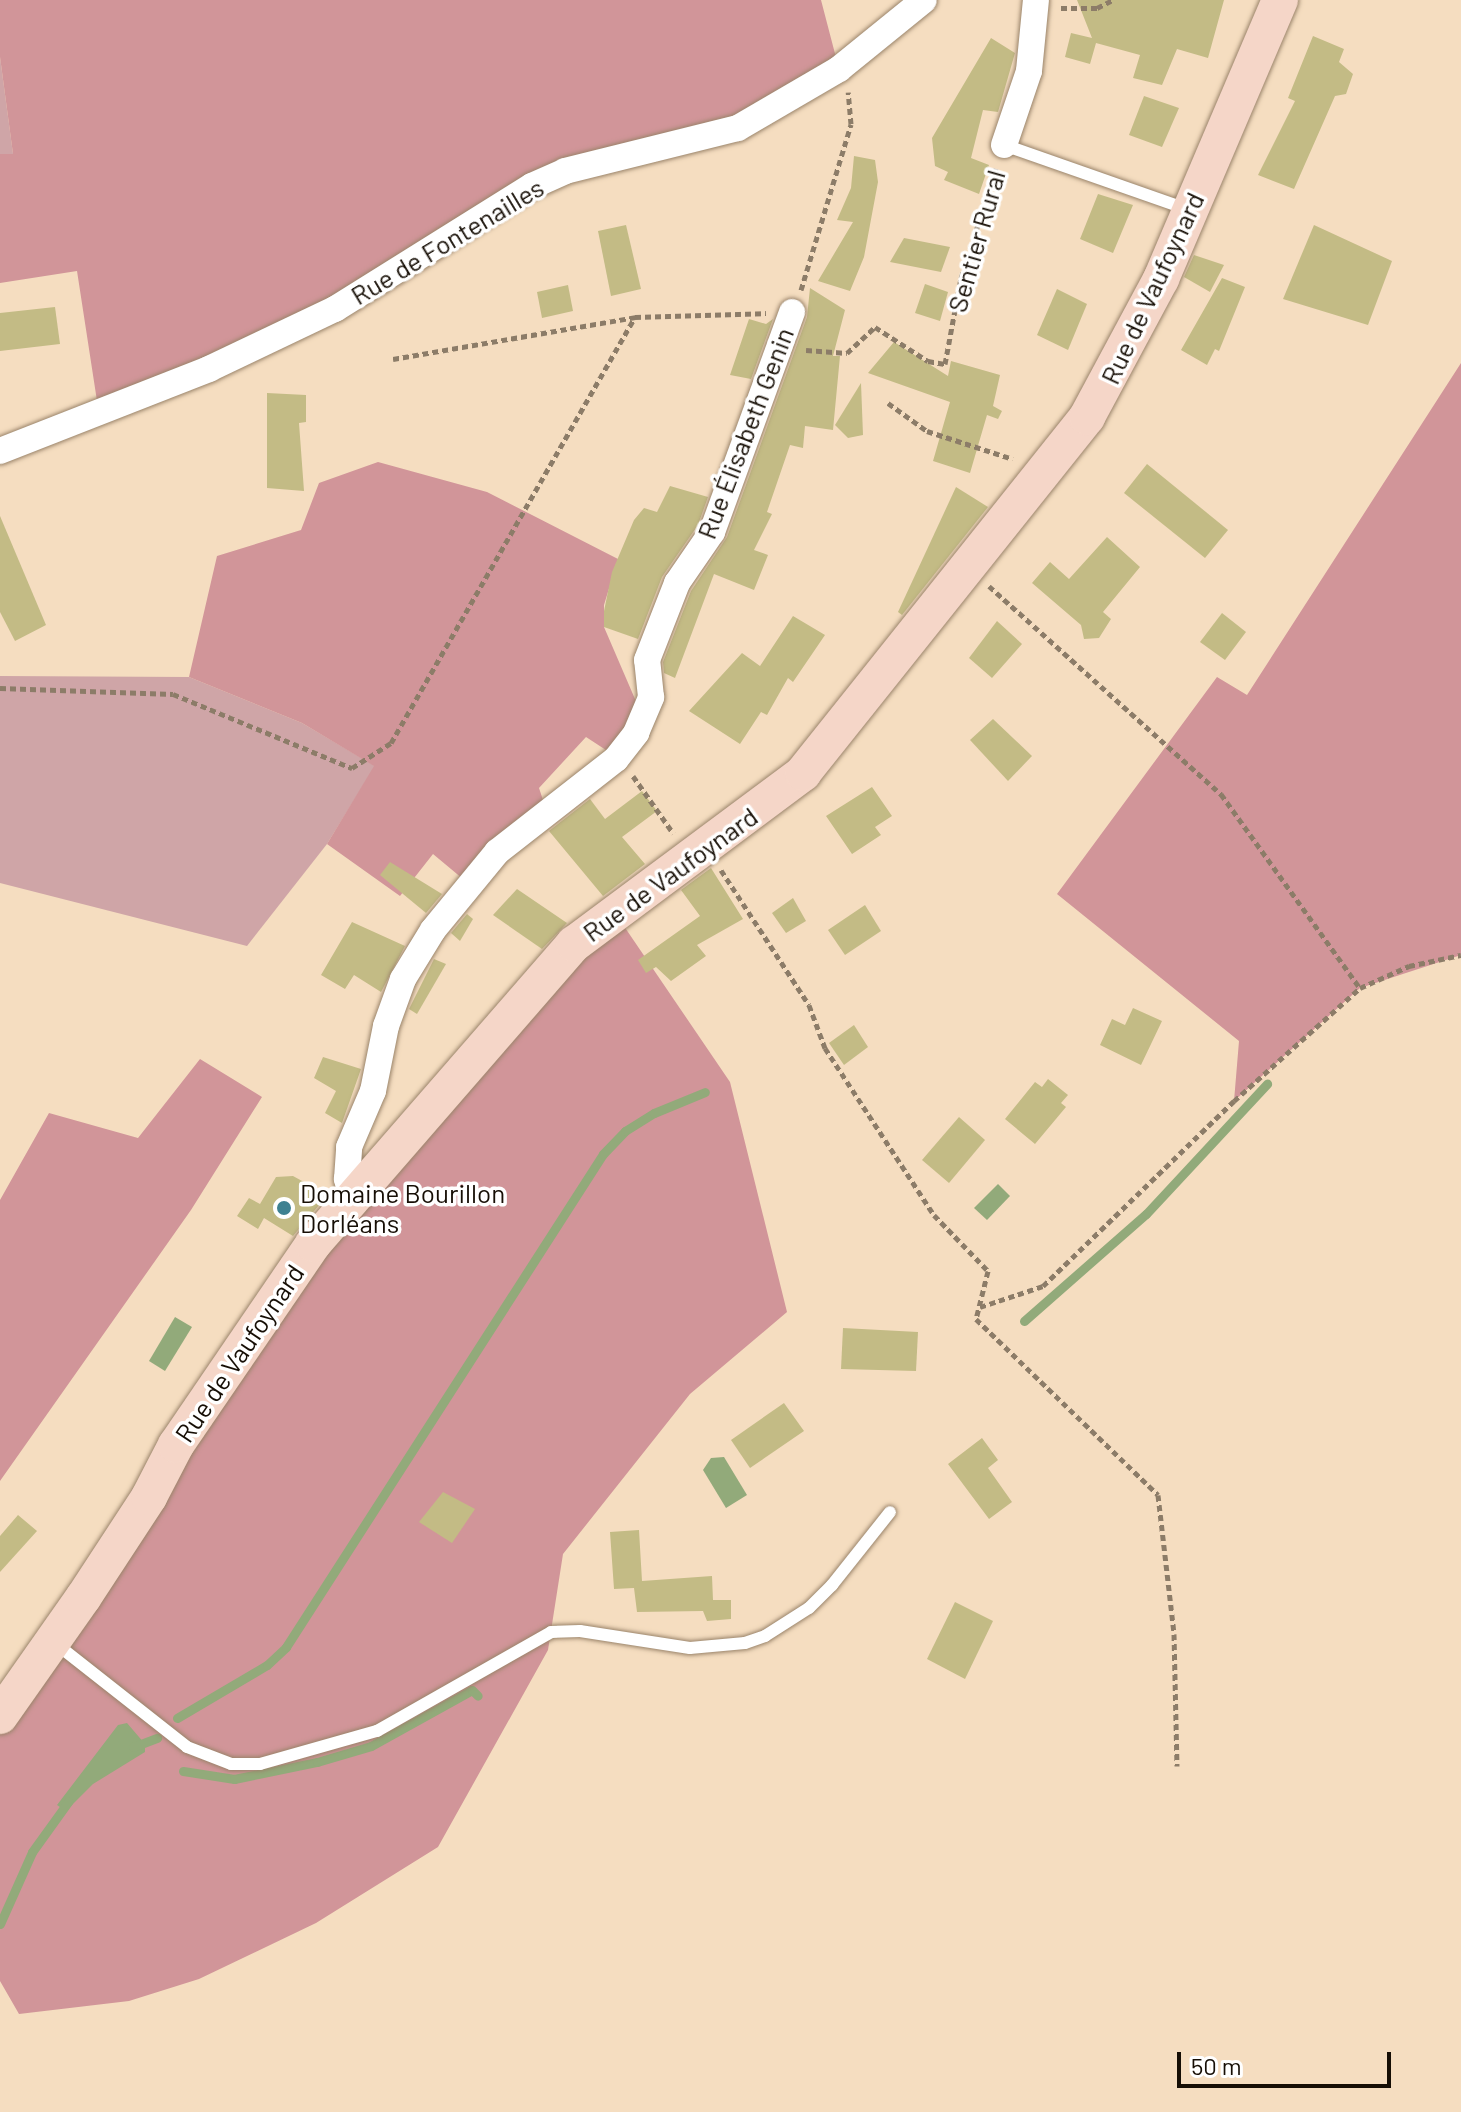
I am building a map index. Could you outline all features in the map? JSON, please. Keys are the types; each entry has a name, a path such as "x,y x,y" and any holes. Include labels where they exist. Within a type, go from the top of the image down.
{"street":[{"name":"Rue de Fontenailles","path":"0,451 209,369 335,309 532,186 602,160 738,128 839,69 924,0"},
{"name":"Rue de Vaufoynard","path":"0,1716 149,1497 176,1445 313,1244 574,944 803,773 1087,417 1123,359 1280,0"},
{"name":"Sentier Rural","path":"1004,145 1029,71 1036,4"},
{"name":"Rue Élisabeth Genin","path":"352,1198 347,1179 349,1147 373,1091 393,1004 417,953 497,852 616,759 647,709 647,660 677,583 712,532 792,312"}],"lane":[{"path":"1004,145 1190,210"},
{"path":"52,1641 187,1747 231,1764 260,1764 377,1731 551,1632 580,1631 690,1648 745,1643 765,1636 824,1593 890,1512"}],"path":[{"path":"1036,4 1097,8 1113,0"},
{"path":"393,359 635,317 792,312 819,242 851,124 852,104 839,69"},
{"name":"Sentier Rural","path":"802,350 847,353 875,327 928,361 945,364 961,278 1004,145"},
{"path":"0,688 173,694 352,768 391,743 635,317"},
{"path":"888,403 927,431 1043,473"},
{"path":"967,565 1221,794 1360,988"},
{"path":"616,759 697,852 809,1005 825,1048 934,1215 988,1271 976,1319 1158,1495 1174,1634 1177,1766"},
{"path":"979,1307 1043,1286 1234,1101 1360,988 1409,966 1461,955"}],"shaded area":[{"path":"0,0 821,0 839,69 705,140 602,160 418,260 99,414 77,271 0,283 0,154 13,154 0,57"},
{"path":"0,57 13,154 0,154"},
{"path":"1461,363 1461,955 1360,988 1234,1101 1239,1041 1057,894 1217,677 1247,695"},
{"path":"378,462 487,492 618,559 604,605 604,627 638,706 609,752 586,737 539,788 546,809 469,884 433,854 400,896 327,844 374,766 302,723 189,677 217,556 301,530 319,483"},
{"path":"0,676 189,677 302,723 375,766 327,844 247,946 0,883"},
{"path":"613,910 730,1082 787,1312 690,1394 563,1554 548,1650 438,1847 316,1923 199,1979 129,2001 19,2014 0,1981 0,1717 213,1392"},
{"path":"200,1059 262,1097 191,1210 0,1481 0,1200 49,1113 138,1138"},
{"path":"998,1184 1010,1196 987,1220 974,1208"},
{"path":"175,1317 192,1327 165,1371 149,1361"},
{"path":"724,1457 747,1495 726,1508 703,1470 711,1458"},
{"path":"127,1723 145,1744 145,1752 93,1784 66,1811 57,1805 118,1725"}],"building":[{"path":"1077,0 1224,0 1208,58 1177,49 1162,85 1133,78 1140,55 1096,43 1090,64 1065,57 1071,33 1092,38"},
{"path":"1313,36 1344,49 1339,62 1353,74 1346,94 1335,96 1294,189 1258,175 1295,101 1288,98"},
{"path":"991,38 1015,53 998,112 983,110 971,158 989,165 979,194 944,180 948,172 935,166 932,138"},
{"path":"1144,96 1179,108 1162,147 1129,135"},
{"path":"854,156 875,160 878,182 864,257 850,291 818,281 853,222 837,220 851,188"},
{"path":"1098,194 1133,205 1113,253 1080,239"},
{"path":"626,225 641,289 611,296 598,231"},
{"path":"1314,225 1392,261 1368,325 1283,299"},
{"path":"904,238 950,247 941,272 890,262"},
{"path":"1194,255 1224,265 1210,292 1184,277"},
{"path":"1222,278 1245,287 1219,351 1215,349 1207,365 1181,350"},
{"path":"925,284 948,292 940,321 915,313"},
{"path":"568,285 573,311 542,318 537,292"},
{"path":"810,288 845,310 833,356 840,356 833,430 805,426 803,448 790,445 767,512 772,514 754,550 768,555 754,590 714,574 675,678 664,673 663,662 691,591 727,537 807,317"},
{"path":"1057,289 1087,304 1068,350 1037,335"},
{"path":"55,307 60,344 0,351 0,313"},
{"path":"749,319 766,324 773,319 751,379 730,375"},
{"path":"894,342 948,376 951,361 1000,375 993,406 1002,411 998,419 987,415 970,473 933,461 950,402 868,373"},
{"path":"861,383 863,435 848,438 835,425"},
{"path":"267,393 306,395 306,422 299,423 304,491 267,488"},
{"path":"1147,464 1228,530 1205,558 1124,493"},
{"path":"670,486 708,497 698,525 662,577 638,639 604,627 612,572 634,520 644,508 657,512"},
{"path":"956,487 988,507 902,615 898,612"},
{"path":"0,516 46,625 15,641 0,612"},
{"path":"1107,537 1140,567 1103,612 1111,619 1099,638 1084,639 1081,625 1032,583 1050,562 1069,579"},
{"path":"1222,613 1246,632 1225,660 1200,642"},
{"path":"793,616 825,635 793,682 788,678 767,715 761,712 740,744 689,711 742,653 760,666"},
{"path":"997,621 1022,644 992,678 969,658"},
{"path":"993,719 1032,756 1008,781 970,740"},
{"path":"872,787 892,816 875,827 881,835 852,854 826,816"},
{"path":"642,791 657,811 622,837 645,864 603,896 549,831 590,799 605,819"},
{"path":"390,862 442,894 426,913 380,875"},
{"path":"711,868 743,919 697,945 706,956 671,981 656,967 646,973 638,960 700,916 681,890"},
{"path":"517,889 567,923 542,949 493,915"},
{"path":"793,898 806,921 786,933 772,913"},
{"path":"865,905 881,931 845,955 828,930"},
{"path":"467,914 473,919 460,941 451,933"},
{"path":"352,922 405,946 381,992 354,975 345,989 321,975"},
{"path":"434,959 446,964 417,1014 409,1009"},
{"path":"1133,1008 1162,1021 1141,1065 1100,1045 1112,1019 1125,1025"},
{"path":"854,1025 868,1047 844,1065 829,1043"},
{"path":"323,1057 361,1069 342,1123 325,1113 336,1091 314,1078"},
{"path":"1048,1079 1068,1095 1061,1103 1066,1107 1035,1144 1005,1119 1035,1082 1042,1087"},
{"path":"959,1117 985,1140 949,1183 922,1160"},
{"name":"Domaine Bourillon Dorléans","path":"293,1176 324,1193 325,1198 293,1236 264,1218 258,1229 237,1216 249,1198 260,1204 276,1177"},
{"path":"843,1328 918,1332 916,1371 841,1369"},
{"path":"784,1403 804,1431 750,1468 731,1440"},
{"path":"982,1438 998,1460 988,1468 1012,1502 989,1519 948,1464"},
{"path":"443,1492 475,1509 452,1543 419,1522"},
{"path":"18,1515 37,1531 0,1572 0,1536"},
{"path":"639,1530 642,1581 712,1576 713,1600 731,1600 731,1619 707,1621 703,1611 637,1612 634,1588 614,1589 610,1532"},
{"path":"955,1602 993,1621 965,1679 927,1659"}],"waterway":[{"path":"1024,1321 1146,1214 1267,1084"},
{"path":"177,1718 267,1665 286,1647 603,1154 625,1131 654,1113 705,1092"},
{"path":"183,1771 234,1779 317,1762 371,1746 472,1690 478,1696"},
{"path":"133,1747 157,1738"},
{"path":"0,1924 32,1852 68,1802"}],"place":[{"name":"Domaine Bourillon Dorléans","path":"284,1208"}]}
